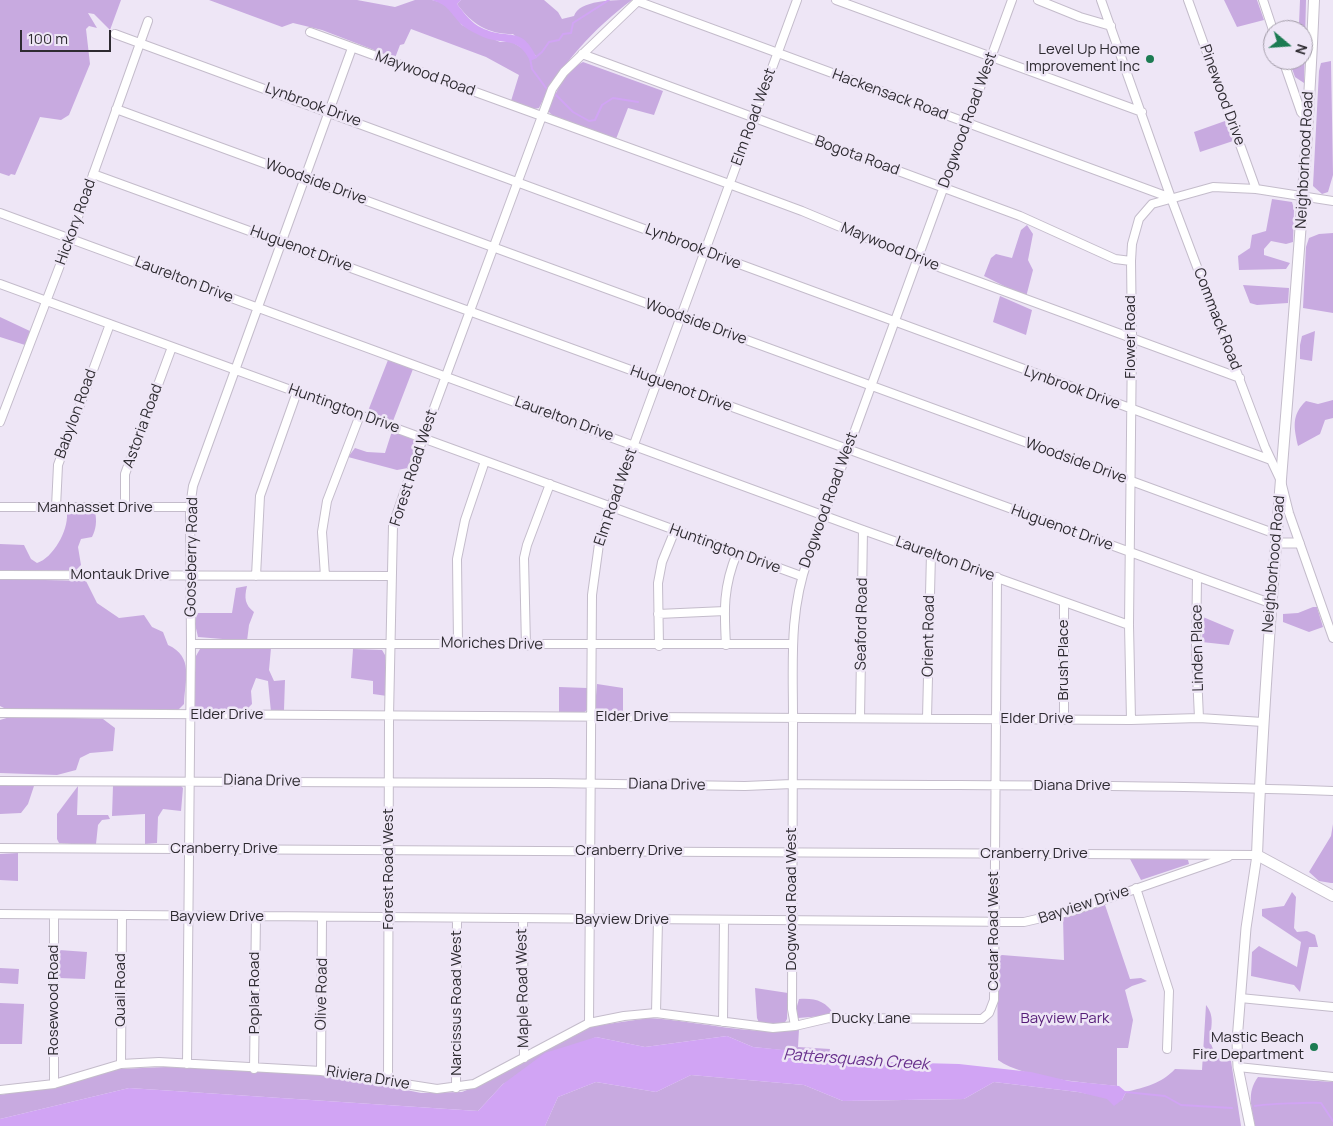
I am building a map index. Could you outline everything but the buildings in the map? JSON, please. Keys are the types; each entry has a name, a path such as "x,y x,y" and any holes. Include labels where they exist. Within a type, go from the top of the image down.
{"main road":[{"name":"Neighborhood Road","path":"1257,855 1270,603 1304,198 1314,0"},
{"path":"1257,855 1333,896"}],"street":[{"name":"Elm Road West","path":"589,1023 592,851 591,645 594,566 611,508 797,0"},
{"path":"836,0 1142,112"},
{"name":"Dogwood Road West","path":"795,1026 792,1010 792,644 796,596 801,576 1012,0"},
{"path":"1038,0 1080,17 1111,26"},
{"name":"Commack Road","path":"1101,0 1171,198 1271,460 1281,481 1299,542 1333,638"},
{"name":"Pinewood Drive","path":"1188,0 1256,189"},
{"path":"1263,0 1270,20"},
{"name":"Hackensack Road","path":"638,1 777,54 1171,198"},
{"name":"Forest Road West","path":"388,1082 389,716 393,525 540,116 552,89 582,54 638,1"},
{"name":"Hickory Road","path":"0,422 70,239 148,21"},
{"name":"Maywood Road","path":"310,32 540,116"},
{"name":"Lynbrook Drive","path":"115,34 517,180 705,253 1271,460"},
{"name":"Gooseberry Road","path":"187,1064 191,644 190,508 199,464 352,48"},
{"name":"Bogota Road","path":"582,54 1020,216 1107,256 1131,261"},
{"path":"1287,70 1302,112 1308,120"},
{"name":"Woodside Drive","path":"116,109 1130,480 1276,539"},
{"name":"Maywood Drive","path":"540,116 802,211 917,259 1240,378"},
{"name":"Huguenot Drive","path":"93,174 1196,578 1270,603"},
{"name":"Flower Road","path":"1131,720 1129,625 1131,554 1131,261 1132,244 1139,219 1152,204 1213,187 1256,189 1304,198 1333,201"},
{"name":"Laurelton Drive","path":"0,213 864,530 1129,625"},
{"name":"Huntington Drive","path":"0,284 801,576"},
{"name":"Babylon Road","path":"56,507 60,458 110,324"},
{"name":"Astoria Road","path":"125,507 125,474 172,347"},
{"path":"256,576 260,496 297,392"},
{"path":"325,576 322,532 327,501 360,415"},
{"path":"458,643 458,559 464,520 486,461"},
{"path":"526,646 524,558 550,484"},
{"name":"Manhasset Drive","path":"0,507 190,508"},
{"path":"659,646 659,571 675,530"},
{"name":"Seaford Road","path":"860,718 864,530"},
{"path":"1276,539 1299,542"},
{"name":"Orient Road","path":"927,718 931,553"},
{"path":"726,645 724,612 727,577 737,554"},
{"name":"Montauk Drive","path":"0,575 391,576"},
{"name":"Cedar Road West","path":"989,1013 994,1000 993,923 997,577"},
{"name":"Linden Place","path":"1196,578 1196,652 1200,718"},
{"name":"Brush Place","path":"1064,602 1064,718"},
{"path":"658,614 724,612"},
{"name":"Moriches Drive","path":"191,644 458,643 526,646 792,644"},
{"name":"Elder Drive","path":"0,713 1064,718 1131,720 1200,718 1264,722"},
{"name":"Diana Drive","path":"0,781 190,780 745,786 792,784 1260,788 1333,792"},
{"name":"Cranberry Drive","path":"0,848 1192,853 1232,856 1257,855"},
{"name":"Neighborhood Road","path":"1250,1126 1238,1067 1240,998 1246,928 1257,855"},
{"name":"Bayview Drive","path":"0,914 54,916 256,916 993,923 1035,921 1232,856"},
{"path":"1136,888 1168,991 1167,1049"},
{"name":"Rosewood Road","path":"54,916 54,1084"},
{"name":"Quail Road","path":"121,1064 122,916"},
{"name":"Poplar Road","path":"254,1069 256,916"},
{"name":"Olive Road","path":"321,1071 322,918"},
{"name":"Narcissus Road West","path":"456,918 456,1088"},
{"name":"Maple Road West","path":"523,919 524,1058"},
{"path":"656,1013 658,920"},
{"path":"723,1022 724,920"},
{"path":"1240,998 1333,1007"},
{"name":"Riviera Drive","path":"0,1090 54,1084 121,1064 149,1062 254,1069 321,1071 437,1089 456,1088 474,1084 589,1023 624,1016 656,1013 723,1022"},
{"name":"Ducky Lane","path":"723,1022 773,1028 795,1026 829,1018 969,1020 982,1019 989,1013"},
{"path":"1238,1067 1333,1077"}],"green space":[{"path":"0,0 121,0 110,30 94,14 88,13 97,28 89,26 86,29 90,64 69,115 61,120 40,117 15,175 11,174 9,176 0,173"},
{"path":"209,0 357,0 395,7 415,0 432,0 446,4 462,25 500,42 512,42 537,57 513,34 488,30 468,17 457,4 461,0 544,0 558,12 562,19 574,16 577,11 590,4 632,0 604,23 579,48 547,92 539,108 534,109 511,101 519,75 486,57 411,29 404,44 400,45 395,58 322,30 293,23 282,27"},
{"path":"1224,0 1257,0 1264,20 1237,27"},
{"path":"1300,0 1306,0 1306,20 1299,20"},
{"path":"1331,61 1333,175 1328,192 1322,194 1313,186 1319,71 1321,63"},
{"path":"583,62 663,91 654,115 628,108 616,139 552,115 548,111 561,83 571,71"},
{"path":"1293,70 1304,70 1304,83 1295,77"},
{"path":"1225,121 1233,141 1200,152 1194,132"},
{"path":"1272,199 1292,202 1294,209 1293,242 1286,244 1271,241 1264,249 1264,255 1290,263 1286,269 1239,270 1238,256 1250,248 1252,235 1266,231"},
{"path":"1027,225 1033,234 1028,260 1033,270 1026,297 984,276 991,258 996,254 1012,258 1021,230"},
{"path":"1333,233 1333,313 1303,308 1306,247 1309,238 1319,234"},
{"path":"1243,285 1289,288 1288,303 1257,305 1250,303"},
{"path":"1000,296 1032,310 1026,335 993,322"},
{"path":"0,317 32,332 25,345 0,337"},
{"path":"1315,331 1312,361 1300,359 1302,336"},
{"path":"388,360 413,369 393,421 368,411"},
{"path":"1333,400 1333,418 1325,420 1320,434 1298,446 1295,422 1301,406 1306,401 1318,404"},
{"path":"392,431 415,440 417,446 408,468 397,470 348,457 355,448 367,452 385,453"},
{"path":"95,512 96,522 92,537 81,539 78,547 81,565 76,570 0,571 0,544 24,545 31,559 37,563 49,556 54,550 65,528 67,514"},
{"path":"0,580 86,581 97,603 119,618 144,615 152,627 163,632 168,645 182,656 185,662 184,704 178,710 6,709 0,706"},
{"path":"247,586 246,601 254,612 249,625 247,641 198,637 195,624 197,613 232,613 236,588"},
{"path":"1317,607 1323,627 1309,632 1283,622 1283,614 1298,613"},
{"path":"1203,617 1234,630 1229,645 1202,642"},
{"path":"271,648 269,670 274,681 285,680 284,710 271,712 268,681 256,678 251,691 252,704 245,711 196,712 193,707 196,656 200,649"},
{"path":"353,649 382,650 385,655 387,696 373,694 373,681 351,678"},
{"path":"597,684 623,688 623,712 597,712 595,707"},
{"path":"559,687 587,688 588,709 581,715 559,713"},
{"path":"13,716 103,719 115,728 113,751 90,753 80,758 76,770 57,775 0,773 0,720"},
{"path":"0,784 34,786 28,804 21,813 0,814"},
{"path":"179,784 183,788 181,811 163,809 158,817 157,843 145,844 145,814 112,816 113,786"},
{"path":"78,786 77,815 108,815 110,819 102,820 98,825 96,844 59,843 57,839 57,814"},
{"path":"1333,824 1333,883 1331,883 1319,881 1309,872 1331,836"},
{"path":"18,853 18,881 0,880 0,854"},
{"path":"1130,859 1184,859 1188,860 1189,864 1141,880"},
{"path":"1292,892 1296,897 1294,928 1297,932 1307,931 1315,935 1318,947 1309,947 1300,992 1294,985 1251,976 1252,952 1259,946 1297,967 1301,942 1262,916 1262,909 1284,906"},
{"name":"Bayview Park","path":"1104,902 1130,979 1141,978 1147,981 1125,990 1133,1020 1128,1048 1117,1048 1117,1086 1039,1076 1023,1072 998,1060 997,957 1002,955 1064,960 1063,916"},
{"path":"59,950 87,952 85,979 59,978"},
{"path":"0,968 19,969 18,984 0,983"},
{"path":"755,988 788,993 787,1019 784,1024 760,1025 757,1018"},
{"path":"799,999 820,1001 828,1006 835,1015 798,1018 795,1013"},
{"path":"0,1003 24,1004 22,1044 0,1044"},
{"path":"1206,1005 1212,1020 1211,1042 1213,1049 1231,1061 1241,1126 545,1126 558,1097 596,1082 656,1092 691,1075 804,1085 843,1101 964,1099 994,1082 1078,1092 1122,1100 1126,1092 1158,1082 1175,1069 1202,1070"},
{"path":"649,1018 762,1031 799,1029 798,1047 830,1049 829,1055 753,1047 727,1036 645,1047 596,1037 503,1084 478,1111 129,1088 0,1119 0,1095 67,1083 119,1069 166,1067 296,1071 343,1077 421,1093 462,1092 491,1080 555,1041 594,1026"},
{"path":"1258,1077 1333,1082 1333,1126 1255,1126 1251,1107 1251,1095 1254,1083"}],"water":[{"path":"432,0 461,0 457,4 474,23 491,32 520,37 531,47 537,58 530,61 525,53 515,44 489,39 465,28 446,7"},
{"path":"727,1036 753,1047 858,1057 883,1062 959,1064 1031,1072 1069,1081 1119,1086 1126,1092 1122,1100 1114,1106 1107,1099 1078,1092 994,1082 964,1099 843,1101 804,1085 691,1075 656,1092 596,1082 558,1097 545,1126 0,1126 0,1119 129,1088 478,1111 503,1084 545,1053 596,1037 645,1047"}],"waterway":[{"path":"536,57 549,42 559,40 563,34 571,33 573,23 609,0"},
{"path":"530,58 532,69 546,88"},
{"path":"555,94 573,112 589,121 595,120 602,105 613,98 638,102"},
{"name":"Pattersquash Creek","path":"1125,1092 1165,1096 1181,1105 1232,1108"},
{"name":"Pattersquash Creek","path":"1255,1106 1321,1103 1333,1121"}],"place":[{"name":"Level Up Home Improvement Inc","path":"1150,59"},
{"name":"Mastic Beach Fire Department","path":"1314,1047"}]}
